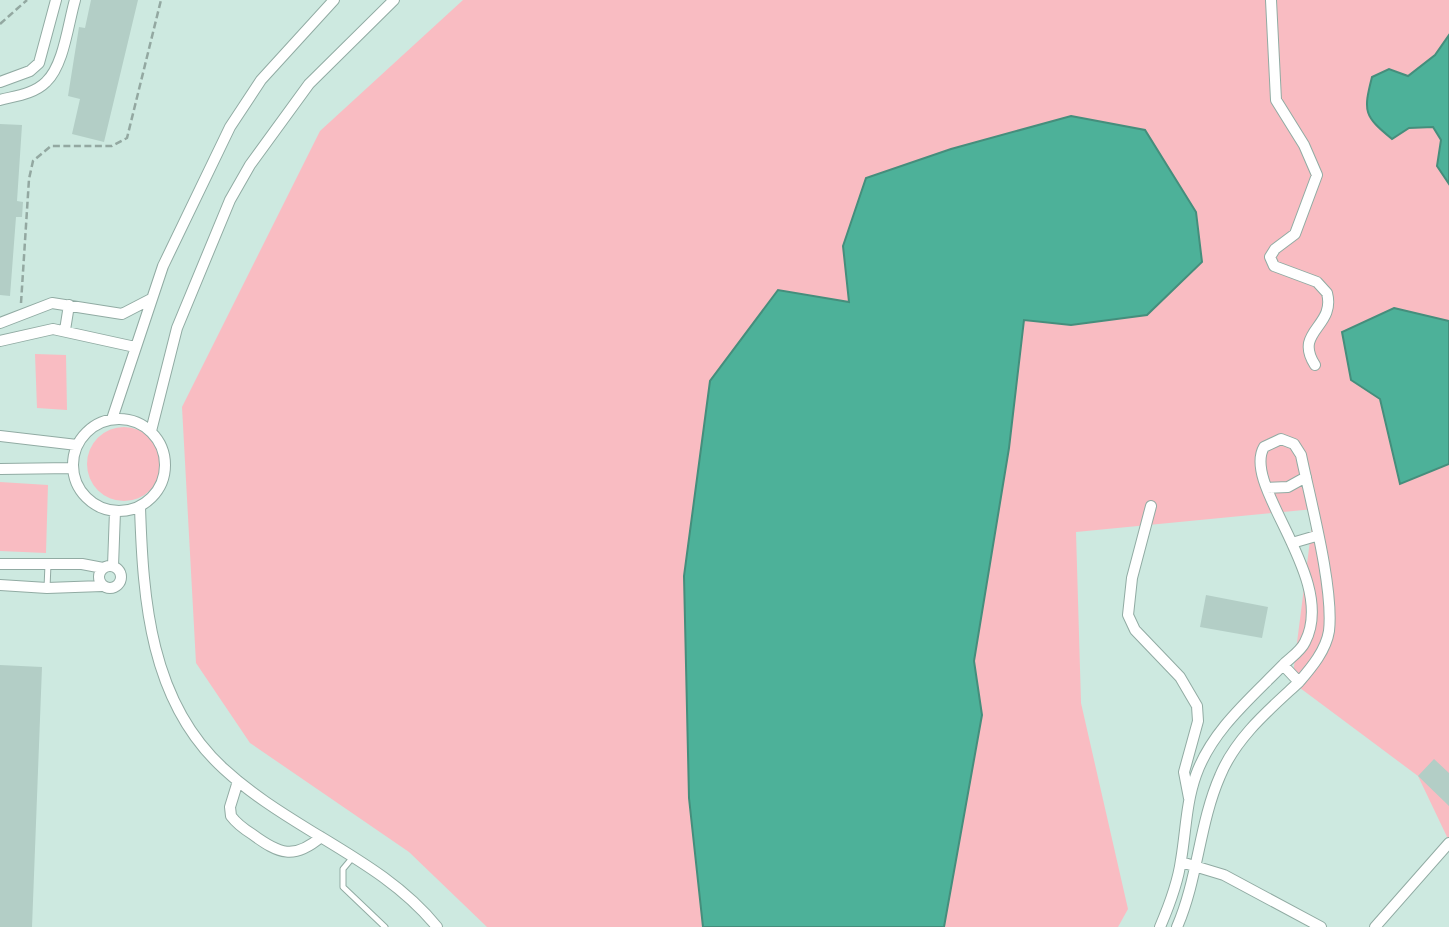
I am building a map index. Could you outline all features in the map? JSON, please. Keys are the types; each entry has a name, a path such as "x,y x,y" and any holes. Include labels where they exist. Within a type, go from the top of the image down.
{"street":[{"path":"0,82 35,68 43,51 56,0"},
{"path":"0,100 29,93 48,78 61,51 75,0"},
{"path":"112,419 151,299 189,209 230,127 261,80 334,0"},
{"path":"151,430 177,328 230,200 250,164 309,84 394,0"},
{"path":"1271,0 1276,100 1304,145 1317,175 1295,234 1275,249 1270,257 1274,266 1317,282 1327,293 1327,312 1307,344 1307,353 1315,365"},
{"path":"35,68 48,78"},
{"path":"0,323 45,304 122,314 151,299"},
{"path":"65,330 69,305"},
{"path":"0,341 53,329 135,347"},
{"path":"112,419 131,421 151,430 160,443 165,461 163,479 155,496 140,507 115,511 90,502 77,487 72,468 77,445 85,433 112,419"},
{"path":"0,436 77,445"},
{"path":"1160,927 1170,903 1181,862 1189,799 1197,772 1223,727 1304,644 1312,611 1310,592 1267,488 1259,459 1264,447 1275,440 1288,440 1298,449 1306,477 1329,605 1329,632 1320,654 1300,681 1247,733 1229,758 1210,803 1196,866 1177,927"},
{"path":"0,469 72,468"},
{"path":"1267,488 1288,487 1306,477"},
{"path":"1151,506 1132,578 1128,615 1135,630 1192,693 1198,714 1184,772 1189,799"},
{"path":"140,507 152,639 172,699 192,730 211,756 238,781 265,802 397,886 438,927"},
{"path":"102,586 99,574 108,567 115,511"},
{"path":"1292,543 1316,536"},
{"path":"0,564 82,564 118,568 121,580 114,588 0,585"},
{"path":"1283,665 1300,681"},
{"path":"238,781 230,807 231,816 270,847 297,852 308,848 321,837"},
{"path":"1375,927 1449,843"},
{"path":"1181,862 1233,880 1321,927"}],"lane":[{"path":"47,588 48,564"},
{"path":"353,857 343,869 342,887 385,927"}],"path":[{"path":"0,24 27,0"},
{"path":"21,316 29,179 33,161 51,146 112,146 127,138 161,0"}],"shaded area":[{"path":"463,0 1449,0 1449,841 1418,776 1292,682 1314,509 1076,532 1081,703 1128,909 1118,927 487,927 409,852 250,743 196,663 182,407 320,131"},
{"path":"1449,35 1449,184 1437,166 1441,140 1433,127 1409,128 1392,139 1371,119 1367,98 1372,77 1389,69 1408,76 1435,55"},
{"path":"1071,116 1145,130 1196,212 1202,262 1147,315 1071,325 1024,320 1009,448 974,661 982,715 944,927 703,927 689,798 684,576 710,381 778,290 849,302 843,246 866,178 951,149"},
{"path":"1394,308 1449,321 1449,464 1400,484 1380,399 1351,380 1342,332"},
{"path":"35,354 66,355 67,410 37,408"},
{"path":"124,427 145,433 155,443 161,464 155,485 145,495 124,501 103,495 93,485 87,464 93,443 103,433"},
{"path":"0,482 48,485 46,553 0,551"}],"building":[{"path":"91,0 138,0 104,142 72,134 80,99 68,96 79,27 85,28"},
{"path":"0,124 22,125 17,201 23,202 22,217 16,217 10,296 0,295"},
{"path":"1206,595 1268,607 1262,638 1200,627"},
{"path":"0,665 42,667 32,927 0,927"},
{"path":"1434,759 1449,773 1449,806 1418,776"}]}
